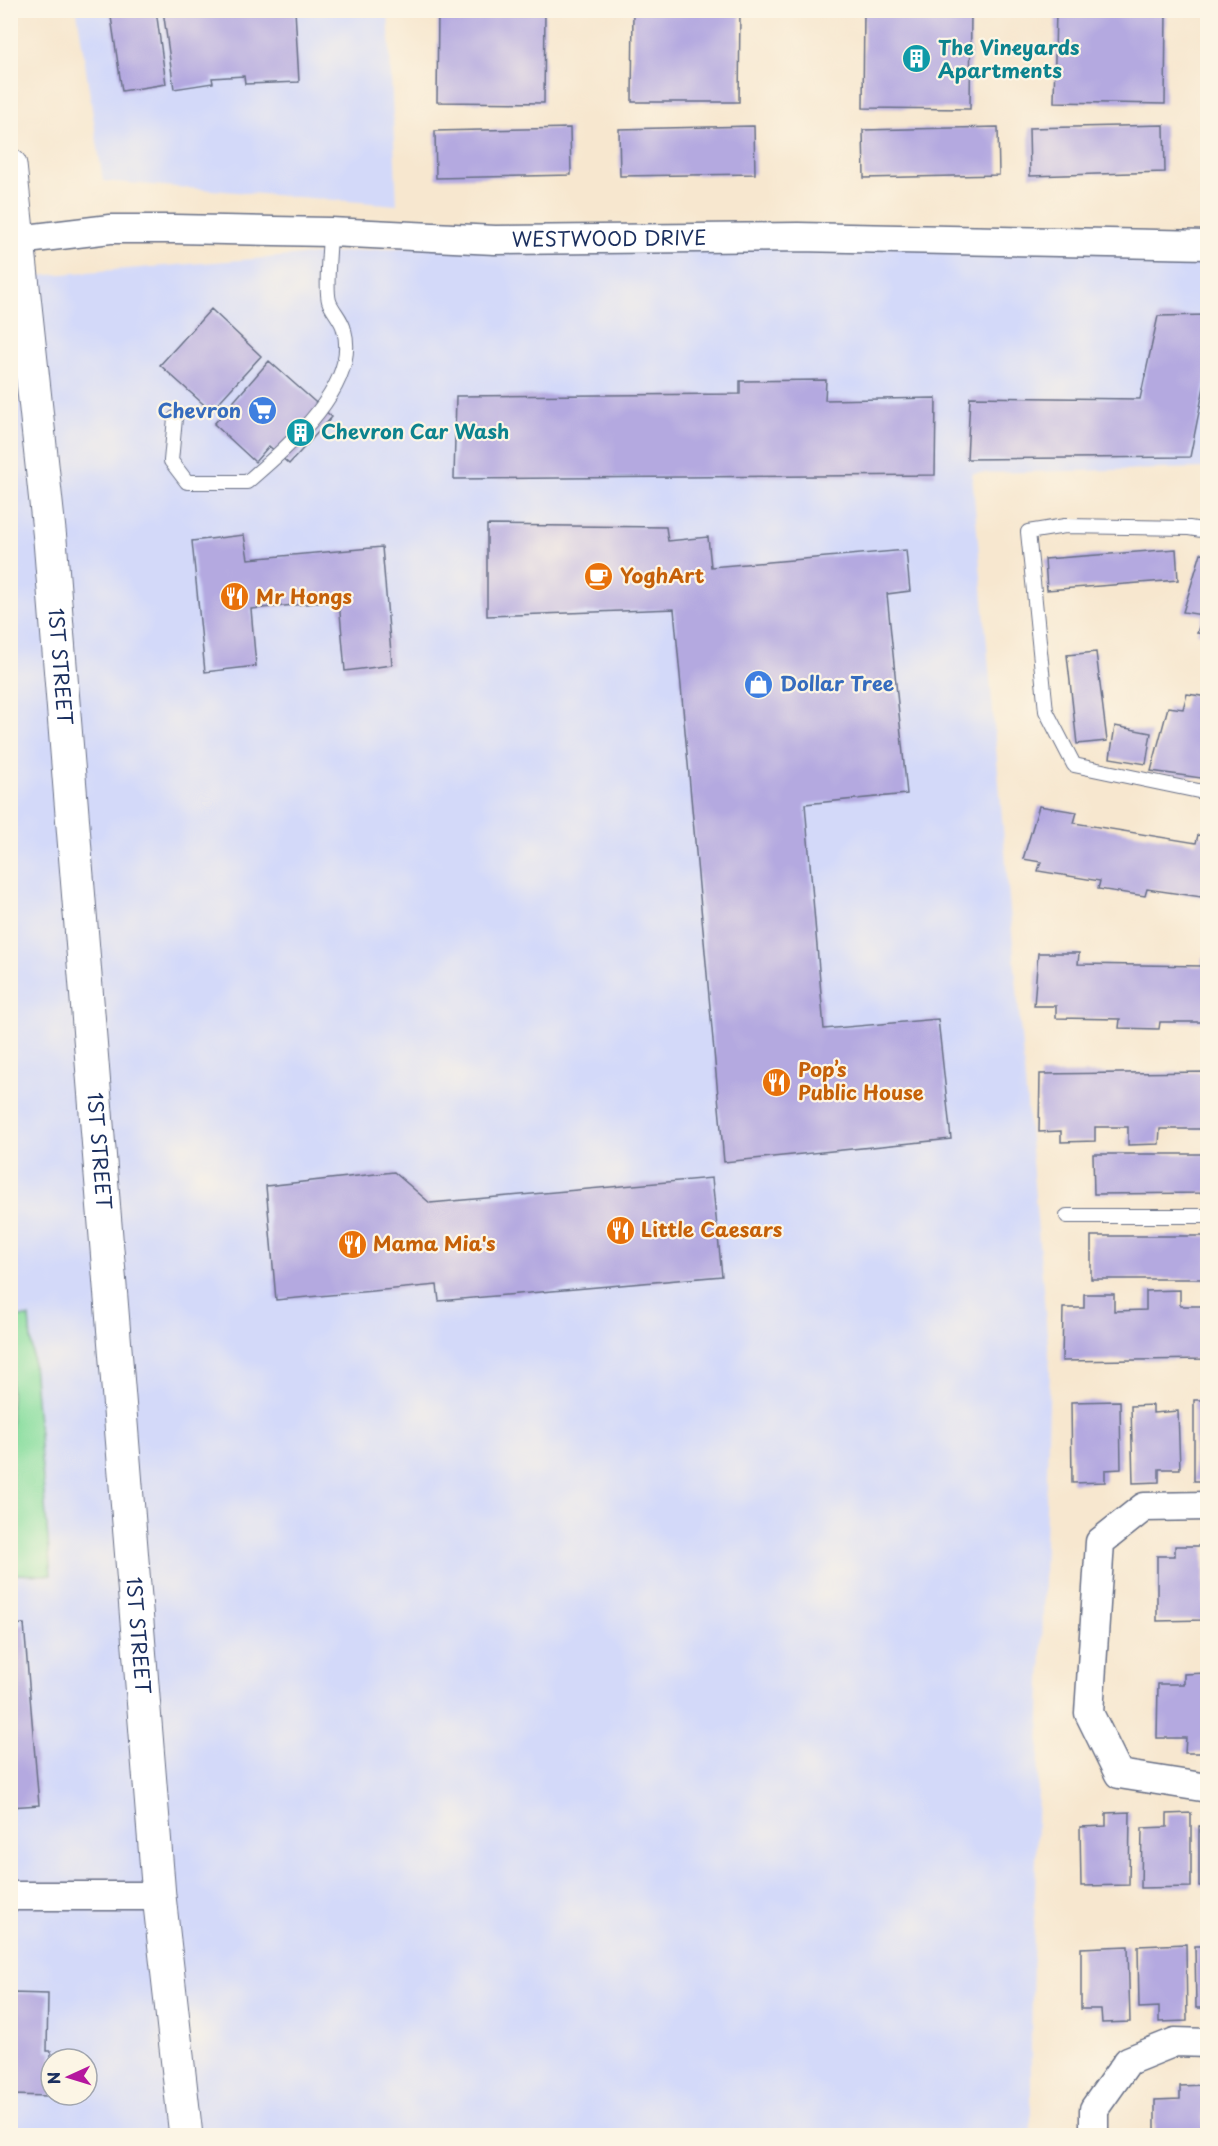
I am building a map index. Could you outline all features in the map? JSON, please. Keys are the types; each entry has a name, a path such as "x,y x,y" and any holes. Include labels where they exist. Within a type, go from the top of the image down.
{"main road":[{"name":"1ST STREET","path":"10,165 15,241 50,540 159,1896 186,2136"}],"street":[{"name":"WESTWOOD DRIVE","path":"15,241 110,229 330,232 495,240 798,237 1208,245"},
{"path":"1208,1506 1144,1507 1100,1542 1089,1713 1119,1774 1208,1788"},
{"path":"10,1896 159,1896"},
{"path":"1094,2136 1094,2109 1128,2061 1175,2042 1208,2043"}],"lane":[{"path":"175,418 171,461 187,482 247,482 279,455 321,409 338,381 344,361 345,330 329,300 330,232"},
{"path":"1208,531 1190,528 1065,526 1028,532 1046,711 1074,765 1208,793"},
{"path":"1067,1216 1208,1216"}],"shaded area":[{"path":"77,11 388,11 397,205 103,181"},
{"path":"495,240 1207,250 1207,468 972,473 1050,1368 1031,2034 1031,2135 11,2136 11,278"}],"green space":[{"path":"11,1317 29,1317 51,1575 11,1574"}],"building":[{"path":"110,10 156,10 166,84 122,91"},
{"path":"163,10 295,10 299,82 245,84 244,76 212,78 213,83 174,89"},
{"path":"438,10 545,10 544,103 437,102"},
{"path":"633,10 740,10 739,102 632,102"},
{"name":"The Vineyards Apartments","path":"864,10 971,10 970,109 863,108"},
{"path":"1056,10 1166,10 1165,104 1054,102"},
{"path":"1164,125 1165,172 1030,176 1029,128"},
{"path":"754,126 755,174 620,176 619,129"},
{"path":"998,127 999,175 864,178 863,130"},
{"path":"570,128 571,175 436,178 435,131"},
{"name":"Chevron","path":"211,309 261,356 211,411 160,365"},
{"path":"1208,315 1208,367 1190,457 967,459 970,397 1140,399 1158,316"},
{"name":"Chevron","path":"269,361 332,417 289,464 269,446 255,462 214,424"},
{"path":"826,380 825,400 936,398 935,475 454,479 456,396 740,394 740,381"},
{"path":"487,525 666,527 668,541 708,537 711,567 906,550 910,591 887,594 907,794 805,804 824,1029 938,1019 951,1139 724,1162 674,609 487,616"},
{"path":"244,535 248,559 382,547 392,665 345,671 339,601 251,609 256,666 205,672 192,541"},
{"path":"1176,549 1178,580 1047,590 1045,559"},
{"path":"1201,553 1208,554 1208,634 1197,633 1203,615 1183,612"},
{"path":"1096,652 1107,741 1077,744 1067,655"},
{"path":"1187,694 1208,697 1208,779 1151,771 1168,707 1183,709"},
{"path":"1115,726 1151,733 1146,764 1110,758"},
{"path":"1039,806 1077,812 1074,823 1196,843 1198,835 1208,836 1208,898 1147,889 1145,896 1098,889 1100,881 1038,871 1041,862 1023,859"},
{"path":"1038,953 1079,953 1078,964 1202,966 1202,957 1208,957 1208,1022 1160,1022 1159,1029 1119,1028 1120,1019 1056,1018 1056,1006 1034,1006"},
{"path":"1208,1072 1208,1129 1160,1129 1159,1144 1128,1145 1128,1127 1095,1127 1095,1141 1061,1142 1061,1131 1039,1132 1040,1074"},
{"path":"1093,1154 1208,1154 1208,1193 1094,1194"},
{"path":"394,1172 430,1203 712,1178 722,1276 439,1301 437,1285 276,1300 266,1186"},
{"path":"1091,1236 1208,1236 1208,1279 1091,1279"},
{"path":"1180,1290 1180,1306 1208,1306 1208,1359 1062,1361 1063,1308 1084,1308 1084,1294 1114,1294 1114,1311 1146,1310 1146,1291"},
{"path":"1194,1400 1208,1400 1208,1481 1194,1481"},
{"path":"1120,1401 1121,1469 1105,1470 1105,1482 1072,1483 1071,1402"},
{"path":"1153,1405 1153,1413 1178,1411 1180,1469 1159,1469 1159,1482 1133,1483 1131,1406"},
{"path":"1175,1546 1204,1546 1204,1620 1157,1621 1157,1556 1175,1556"},
{"path":"24,1624 39,1805 10,1807 10,1625"},
{"path":"1207,1673 1205,1753 1185,1753 1186,1738 1157,1738 1158,1684 1184,1684 1184,1674"},
{"path":"1130,1812 1129,1885 1081,1886 1080,1827 1106,1826 1106,1813"},
{"path":"1191,1813 1191,1887 1141,1888 1142,1828 1167,1827 1167,1814"},
{"path":"1199,1826 1208,1826 1208,1886 1199,1886"},
{"path":"1186,1944 1187,2021 1159,2022 1159,2007 1139,2008 1138,1946"},
{"path":"1128,1946 1130,2022 1102,2023 1101,2009 1081,2009 1081,1948"},
{"path":"1195,1946 1208,1946 1208,2008 1196,2008"},
{"path":"11,1993 48,1994 47,2047 39,2047 39,2096 10,2095"},
{"path":"1204,2085 1204,2136 1155,2136 1155,2100 1180,2099 1180,2086"}],"place":[{"name":"The Vineyards Apartments","path":"917,59"},
{"name":"Chevron","path":"262,411"},
{"name":"Chevron Car Wash","path":"300,432"},
{"name":"YoghArt","path":"599,576"},
{"name":"Mr Hongs","path":"235,597"},
{"name":"Dollar Tree","path":"759,684"},
{"name":"Pop’s Public House","path":"777,1082"},
{"name":"Little Caesars","path":"620,1230"},
{"name":"Mama Mia's","path":"352,1244"}]}
